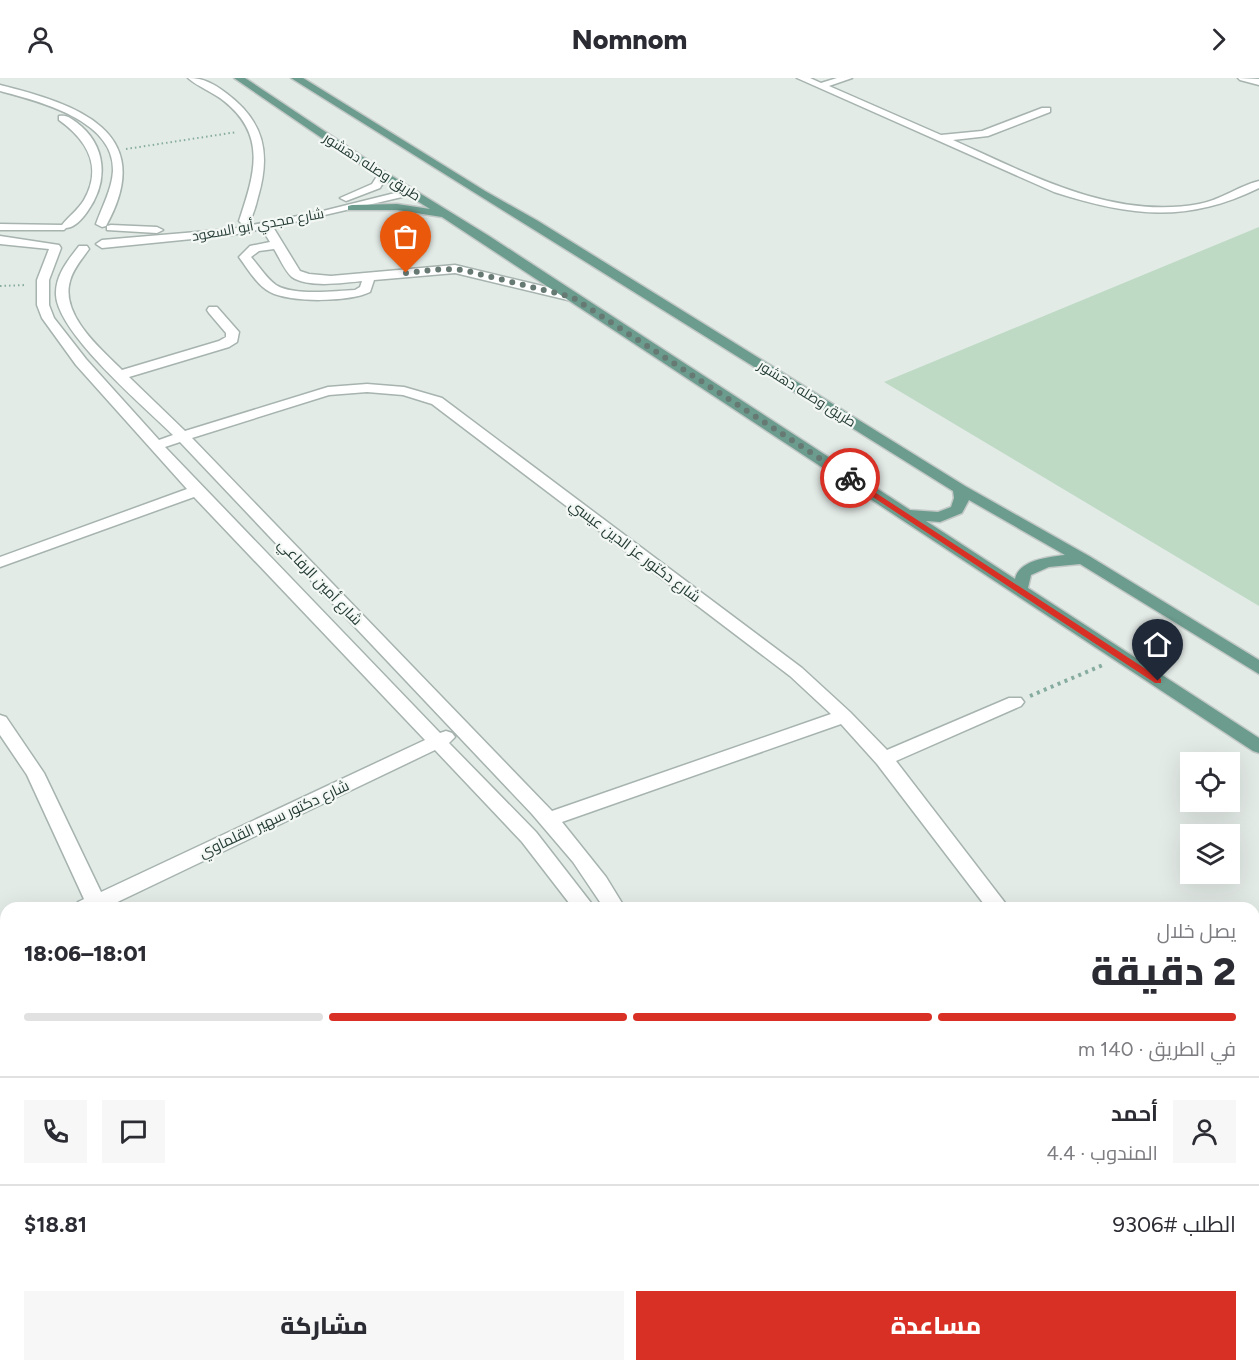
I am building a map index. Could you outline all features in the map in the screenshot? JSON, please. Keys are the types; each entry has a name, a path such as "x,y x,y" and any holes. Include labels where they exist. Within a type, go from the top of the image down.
{"main road":[{"name":"طريق وصله دهشور","path":"239,78 383,175 452,216 1259,747"},
{"name":"طريق وصله دهشور","path":"296,78 461,181 534,223 960,489 1083,559 1259,668"},
{"path":"352,208 397,207 452,216"},
{"path":"904,514 917,517 940,517 957,510 962,498 960,489"},
{"path":"1020,589 1024,573 1036,564 1083,559"}],"street":[{"path":"193,78 213,87 230,100 252,129 258,141 260,163 245,221"},
{"path":"802,78 994,163 1088,200 1157,210 1200,206 1219,203 1259,184"},
{"path":"820,86 847,78"},
{"path":"1243,78 1259,82"},
{"path":"0,88 43,100 82,118 103,133 115,151 119,167 107,226 113,236 102,244"},
{"path":"0,95 43,109 66,120 83,133 95,152 98,176 95,190 84,211 64,226 0,227"},
{"path":"936,138 961,138 984,134 1046,110"},
{"path":"984,134 994,163"},
{"name":"شارع مجدي أبو السعود","path":"64,226 86,222 144,235 205,236 266,226 319,211 368,191 376,186 383,175"},
{"name":"شارع مجدي أبو السعود","path":"53,247 83,249 144,235 189,228 352,208 411,192"},
{"name":"شارع أمين الرفاعي","path":"64,226 48,239 53,247 43,284 43,305 48,318 81,362 197,491 529,837 581,902"},
{"path":"266,226 296,273 301,276 323,280 455,269 572,297"},
{"path":"18,241 28,234 25,228"},
{"path":"0,240 53,247"},
{"path":"278,244 254,249 245,257 271,288 278,292 358,293 366,289 369,276"},
{"name":"شارع أمين الرفاعي","path":"83,249 69,266 64,278 63,303 85,337 183,436 548,820 610,900"},
{"path":"121,375 224,344 232,339 233,332 213,310"},
{"name":"شارع دكتور عز الدين عيسي","path":"156,445 328,391 367,388 404,391 437,401 796,672 844,716 884,759 994,902"},
{"path":"0,562 197,491"},
{"path":"884,759 1015,702"},
{"path":"548,820 844,716"},
{"path":"0,721 35,773 90,902"},
{"name":"شارع دكتور سهير القلماوي","path":"97,902 462,730"}],"path":[{"path":"115,151 252,129"},
{"path":"0,286 43,284"},
{"path":"1015,702 1122,657"}],"green space":[{"path":"1259,227 1259,606 884,382"}],"way so far":[{"path":"406,273 442,269 463,270 572,297 850,478"}],"route":[{"path":"850,478 1158,681"}]}
